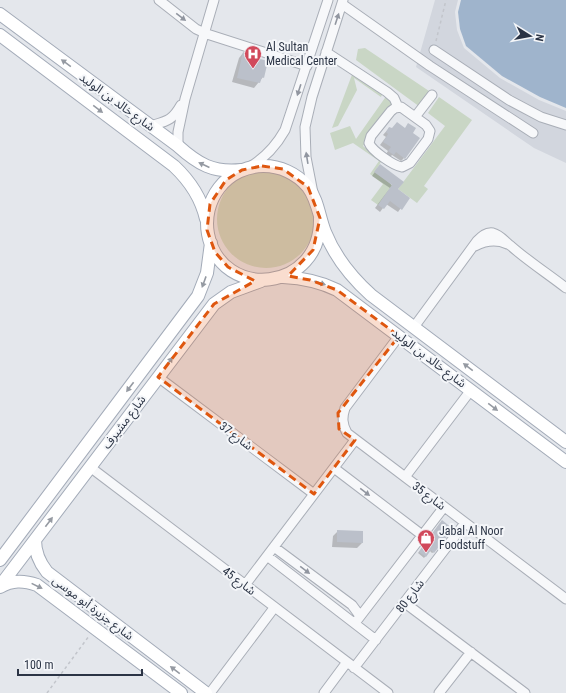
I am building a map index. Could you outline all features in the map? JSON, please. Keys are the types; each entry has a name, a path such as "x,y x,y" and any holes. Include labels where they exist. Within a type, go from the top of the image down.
{"main road":[{"name":"شارع خالد بن الوليد","path":"0,12 33,39 178,146 192,159 211,168 232,171 246,168"},
{"name":"شارع خالد بن الوليد","path":"0,35 184,175 199,197 207,222"},
{"path":"23,51 33,39"},
{"path":"272,166 287,171 301,180 308,187 314,196 318,207 320,226 317,243 309,258 296,269 281,277 265,280 256,279 237,273 221,260 211,243 207,222 208,213 214,195 226,180 246,168 272,166"},
{"name":"شارع خالد بن الوليد","path":"320,218 332,247 349,273 371,295 566,442"},
{"name":"شارع مشيرف","path":"0,560 198,296 208,273 211,243"},
{"name":"شارع خالد بن الوليد","path":"281,277 310,280 337,290 566,462"},
{"name":"شارع مشيرف","path":"0,587 214,304 240,287 265,280"},
{"name":"شارع جزيرة أبو موسى","path":"35,540 37,557 47,572 206,693"},
{"name":"شارع جزيرة أبو موسى","path":"0,587 13,582 21,581 37,585 181,693"},
{"path":"106,636 115,624"}],"street":[{"path":"159,0 204,33 307,66"},
{"path":"178,146 178,132 185,99 214,0"},
{"path":"246,168 262,160 279,141 285,130 328,0"},
{"path":"314,196 306,157 305,126 326,52 343,2 430,66 533,133"},
{"path":"434,50 519,106 541,117 566,125"},
{"path":"326,52 391,95 397,102 398,107"},
{"path":"416,117 432,95"},
{"path":"150,126 170,120 185,99"},
{"path":"398,107 404,108 416,117 428,128 430,135 410,163 406,166 398,166 372,148 369,143 371,136 391,111 398,107"},
{"path":"414,327 482,236 487,234 493,233 499,236 566,288"},
{"name":"شارع 35","path":"399,336 348,404 338,413 337,424 339,429 566,599"},
{"name":"شارع 37","path":"158,377 314,494"},
{"path":"405,477 471,390"},
{"path":"245,585 334,468 352,438"},
{"name":"شارع 45","path":"90,468 388,693"},
{"path":"334,468 422,535"},
{"path":"357,619 444,507"},
{"name":"شارع 80","path":"324,693 376,640 465,523"},
{"path":"274,546 352,605 357,619"},
{"path":"267,556 357,619 376,640"},
{"path":"405,603 525,693"},
{"path":"210,693 274,608"},
{"path":"439,693 471,652"}],"path":[{"path":"434,50 446,0"},
{"path":"47,693 95,628"}],"highlighted area":[{"path":"262,166 283,169 308,187 320,218 313,250 288,276 310,280 337,290 399,336 338,413 339,429 355,440 314,494 158,377 214,304 255,281 228,267 215,252 207,230 210,204 226,180 242,170"}],"shaded area":[{"path":"435,0 458,0 455,12 457,30 464,48 500,78 539,100 566,111 566,163 534,148 416,67"}],"green space":[{"path":"365,48 432,93 420,107 356,60 358,49"},
{"path":"353,72 383,93 381,97 354,78 357,90 338,126 332,128"},
{"path":"387,95 395,102 363,146 382,160 375,172 392,185 378,205 371,200 383,184 370,174 379,161 353,143 335,150 330,133 350,126 356,139"},
{"path":"439,97 472,120 424,186 428,189 417,203 398,189 445,126 428,113"},
{"path":"266,170 285,174 301,184 311,200 315,219 311,238 301,254 285,264 266,268 247,264 231,254 221,238 217,219 221,200 231,184 247,174"}],"water":[{"path":"461,0 566,0 566,108 540,97 502,76 466,46 460,29 458,12"}],"building":[{"name":"Al Sultan Medical Center","path":"243,52 252,55 252,57 268,61 264,78 262,77 260,83 237,78"},
{"path":"397,122 405,128 408,123 416,128 413,133 420,138 405,159 396,152 394,155 388,151 391,147 383,142 388,134 386,132 389,127 392,128"},
{"path":"380,164 404,182 398,189 410,198 402,210 390,201 384,209 378,205 392,185 374,172"},
{"path":"442,520 453,529 434,553 431,550 426,557 419,552"},
{"path":"337,530 363,531 363,543 337,542"}],"place":[{"name":"Al Sultan Medical Center","path":"253,69"},
{"name":"Jabal Al Noor Foodstuff","path":"426,553"}]}
